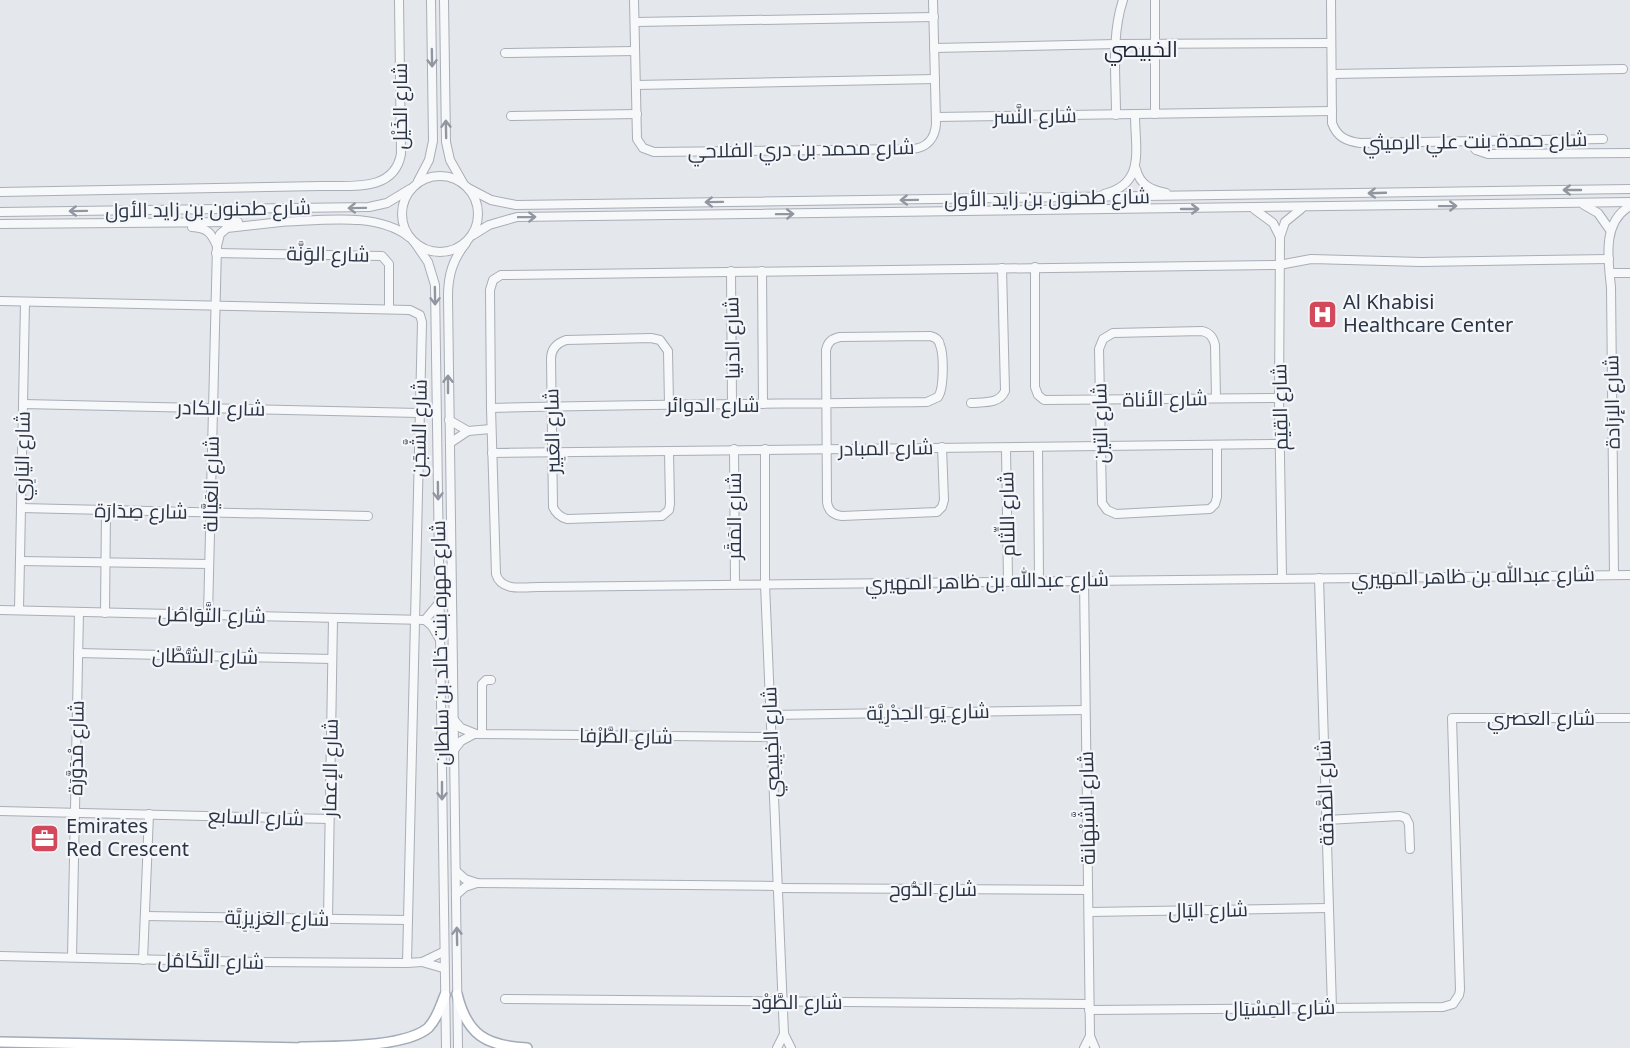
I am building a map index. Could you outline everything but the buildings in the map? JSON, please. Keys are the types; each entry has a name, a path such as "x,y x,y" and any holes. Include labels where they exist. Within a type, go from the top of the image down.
{"main road":[{"path":"457,994 462,1012 476,1033 499,1045 527,1048"},
{"path":"291,1048 406,1041 421,1034 432,1023 445,995"},
{"path":"0,1042 305,1048"}],"street":[{"name":"شارع الخَيْل","path":"0,192 332,186 382,182 394,172 401,154 399,0"},
{"path":"431,0 433,141 429,160 404,202 402,214 404,227 412,240 423,248 441,253 450,252 466,243 478,224 479,211 476,199 450,160 446,142 444,0"},
{"name":"شارع محمد بن دري الفلاحي","path":"634,0 637,139 643,148 654,152 918,149 924,147 933,137 936,117 933,0"},
{"path":"1116,115 1116,44 1119,13 1123,0"},
{"path":"1155,0 1155,114"},
{"name":"شارع حمدة بنت علي الرميثي","path":"1330,0 1332,111 1334,129 1344,140 1351,142 1603,139"},
{"path":"635,22 934,16"},
{"path":"934,48 1331,42"},
{"path":"505,53 635,51"},
{"path":"1332,74 1623,69"},
{"path":"636,85 935,79"},
{"name":"شارع النَّسر","path":"936,117 1332,111"},
{"path":"511,116 637,114"},
{"path":"1134,115 1135,166 1140,179 1151,189 1182,196"},
{"path":"1468,141 1476,150 1488,154 1630,153"},
{"path":"1088,198 1120,189 1130,179 1135,166"},
{"path":"413,187 422,180 439,176 448,177 466,186"},
{"name":"شارع طحنون بن زايد الأول","path":"466,186 491,200 516,205 1630,189"},
{"name":"شارع طحنون بن زايد الأول","path":"0,212 369,207 387,203 413,187"},
{"path":"1578,204 1598,213 1610,230 1619,214 1630,204"},
{"name":"شارع طحنون بن زايد الأول","path":"473,235 489,225 517,217 1630,204"},
{"path":"1280,237 1285,222 1303,208"},
{"path":"1253,209 1267,217 1280,237"},
{"name":"شارع طحنون بن زايد الأول","path":"0,225 369,220 394,227 412,240"},
{"path":"217,249 220,234 227,228 280,222"},
{"path":"142,223 162,227 201,227 210,232 217,249"},
{"name":"شارع الإرَادة","path":"1610,230 1614,575"},
{"name":"شارع القِيَم","path":"1280,237 1279,398 1282,577"},
{"name":"شارع مهره بنت خالد بن سلطان","path":"412,240 429,262 435,285 443,968 446,1048"},
{"name":"شارع مهره بنت خالد بن سلطان","path":"458,1048 448,285 453,262 466,243"},
{"name":"شارع العَيَّالة","path":"208,615 217,249"},
{"name":"شارع الوَنَّة","path":"217,249 382,256 389,264 389,309"},
{"name":"شارع عبدالله بن ظاهر المهيري","path":"1609,260 1421,262 1311,260 1279,265 508,274 497,276 490,290 491,429 496,574 504,585 539,587 1630,574"},
{"name":"شارع الأناة","path":"1035,267 1036,391 1040,398 1048,401 1279,398"},
{"path":"971,403 996,401 1005,391 1002,268"},
{"path":"762,271 763,404"},
{"name":"شارع الدنيا","path":"731,272 732,404"},
{"path":"1610,273 1630,273"},
{"name":"شارع الشَّجَن","path":"0,301 389,309 414,311 422,319 407,963"},
{"name":"شارع اليَارِي","path":"19,610 25,302"},
{"name":"شارع التين","path":"1216,398 1214,340 1209,334 1202,331 1113,333 1107,336 1101,342 1099,349 1100,498 1107,510 1116,514 1210,509 1217,497 1217,445"},
{"name":"شارع الدوائر","path":"491,408 551,406 826,404 927,402 935,400 942,386 941,346 934,337 840,337 830,341 826,350 826,404"},
{"name":"شارع العَبِير","path":"669,405 668,351 660,340 651,338 566,340 559,343 551,356 553,507 558,515 567,519 659,518 665,515 670,504 669,451"},
{"name":"شارع الكادر","path":"23,404 419,413"},
{"path":"826,404 827,506 834,514 842,516 937,512 944,500 942,447"},
{"path":"449,420 468,431"},
{"path":"450,443 468,431 491,429"},
{"name":"شارع المبادر","path":"492,453 1280,444"},
{"path":"1038,447 1039,580"},
{"name":"شارع اللِّثام","path":"1006,448 1008,581"},
{"name":"شارع المَقَر","path":"734,449 735,584"},
{"name":"شارع الخِبِيصِي","path":"765,449 765,584 784,1002 784,1034 777,1048"},
{"name":"شارع صِدَارَة","path":"21,508 368,516"},
{"path":"105,613 106,510"},
{"path":"20,561 209,564"},
{"name":"شارع الصَّدَقة","path":"1318,578 1332,1008"},
{"name":"شارع الشَّبْهانة","path":"1084,580 1089,1007 1090,1036 1095,1048"},
{"path":"440,602 425,620 432,626 440,642"},
{"name":"شارع التَّوَاصُل","path":"0,610 425,620"},
{"name":"شارع مْدَوَّرَة","path":"72,957 79,612"},
{"name":"شارع الإعمار","path":"328,918 333,618"},
{"name":"شارع الشُّطَّان","path":"78,653 332,659"},
{"path":"479,734 482,684 486,680 491,680"},
{"name":"شارع يَو الحِدْرِيَّة","path":"771,715 1085,710"},
{"name":"شارع العصري","path":"1460,990 1452,718 1630,718"},
{"path":"454,720 461,728 479,734"},
{"path":"454,750 461,741 479,734"},
{"name":"شارع الطَّرْفا","path":"479,734 771,737"},
{"name":"شارع السابع","path":"0,811 329,819"},
{"path":"143,960 149,814"},
{"path":"1326,820 1400,816 1406,818 1410,849"},
{"name":"شارع الدُّوح","path":"456,871 465,879 477,883 1088,890"},
{"path":"456,896 465,887 477,883"},
{"name":"شارع اليَال","path":"1089,912 1328,908"},
{"name":"شارع العَزِيزِيَّة","path":"145,916 408,920"},
{"name":"شارع التَّكَامُل","path":"422,962 443,952"},
{"name":"شارع التَّكَامُل","path":"0,956 143,960 422,962 443,968"},
{"name":"شارع المِسْيَال","path":"1089,1007 1448,1006 1457,1000 1460,990"},
{"name":"شارع الطَّوْد","path":"504,999 1089,1007"},
{"name":"شارع الخِبِيصِي","path":"784,1034 791,1048"},
{"name":"شارع الشَّبْهانة","path":"1084,1048 1090,1036"}],"place":[{"name":"Al Khabisi Healthcare Center","path":"1322,314"},
{"name":"Emirates Red Crescent","path":"45,838"}],"district":[{"name":"الخبيصي","path":"1141,49"}]}
